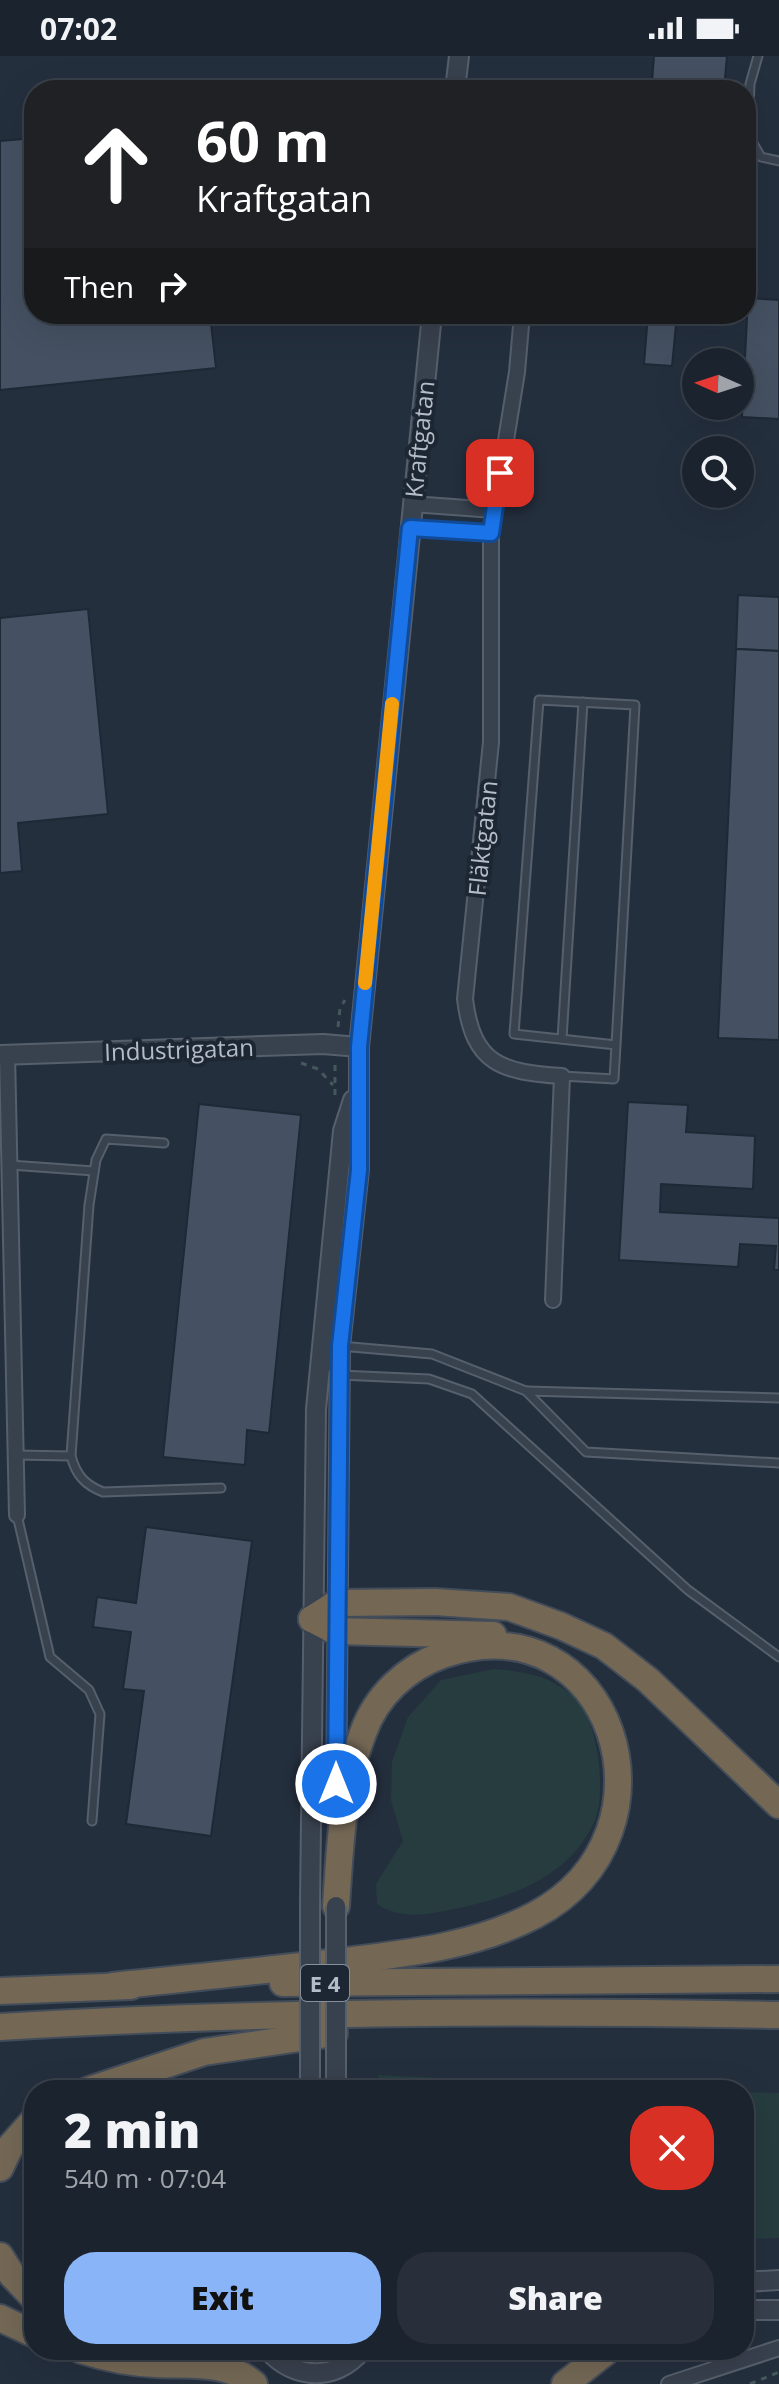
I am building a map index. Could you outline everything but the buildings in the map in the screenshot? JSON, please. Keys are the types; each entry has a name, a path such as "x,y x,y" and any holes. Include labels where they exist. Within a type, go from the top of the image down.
{"highway":[{"path":"113,1986 430,1950 491,1935 537,1914 572,1889 599,1855 615,1820 619,1759 608,1725 589,1691 541,1655 515,1641 484,1632 324,1625 337,1603 435,1602 509,1607 561,1626 604,1646 648,1680 779,1805"},
{"path":"336,1906 349,1777 363,1730 379,1701 401,1678 428,1660 449,1653 480,1646 507,1647 541,1655"},
{"name":"E 4","path":"0,1991 113,1986 779,1979"},
{"path":"119,2080 204,2052 274,2039 535,2013"},
{"name":"E 4","path":"0,2027 133,2019 535,2013 779,2015"},
{"path":"0,2168 10,2147 24,2131"},
{"path":"0,2256 24,2288"},
{"path":"0,2318 24,2329"},
{"path":"118,2360 215,2367 233,2371 254,2384"},
{"path":"565,2384 595,2360"}],"street":[{"path":"456,80 459,56"},
{"name":"Kraftgatan","path":"337,1603 340,1346 359,1170 356,1090 359,1047 431,324"},
{"name":"Fläktgatan","path":"521,324 517,372 491,533 491,742 466,978 467,1015 471,1033 495,1064 517,1073 562,1076"},
{"path":"412,504 494,510"},
{"path":"410,528 491,533"},
{"name":"Industrigatan","path":"4,1054 323,1044 359,1047"},
{"path":"4,1054 10,1165 17,1515"},
{"path":"553,1300 562,1076"},
{"name":"Kraftgatan","path":"324,1625 319,1357 343,1131 356,1090"},
{"path":"310,2080 310,1904 324,1625"},
{"path":"324,1625 336,1906 336,2080"},
{"path":"754,2281 779,2280"},
{"path":"754,2310 779,2310"},
{"path":"754,2356 779,2348"},
{"path":"275,2360 290,2384"},
{"path":"282,2360 311,2374 330,2373 352,2360"},
{"path":"335,2384 356,2360"},
{"path":"669,2384 742,2360"}],"lane":[{"path":"751,80 758,56"},
{"path":"756,149 761,157 779,161"},
{"path":"562,1076 614,1079 616,1045 635,705 539,700 514,1034 616,1045"},
{"path":"562,1039 583,702"},
{"path":"164,1143 106,1139 94,1171 71,1456 88,1486 103,1492 221,1488"},
{"path":"10,1165 94,1171"},
{"path":"779,1398 526,1391 432,1354 340,1346 319,1357 340,1375 429,1379 472,1394 688,1590 779,1657"},
{"path":"526,1391 586,1452 779,1463"},
{"path":"15,1455 71,1456"},
{"path":"17,1515 50,1657 89,1690 100,1714 92,1821"}],"path":[{"path":"752,2384 779,2372"}],"green space":[{"path":"494,1669 545,1679 573,1696 582,1706 598,1754 600,1789 596,1818 573,1854 548,1875 520,1890 427,1914 396,1913 377,1904 376,1884 403,1841 391,1801 392,1762 408,1717 441,1680"},
{"path":"378,2075 487,2080 378,2080"},
{"path":"754,2092 779,2093 779,2238 754,2239"}],"slow traffic":[{"path":"365,983 392,704"}],"route":[{"path":"336,1784 340,1346 347,1258 359,1170 360,1131 356,1090 359,1047 410,528 491,533 500,473"}]}
